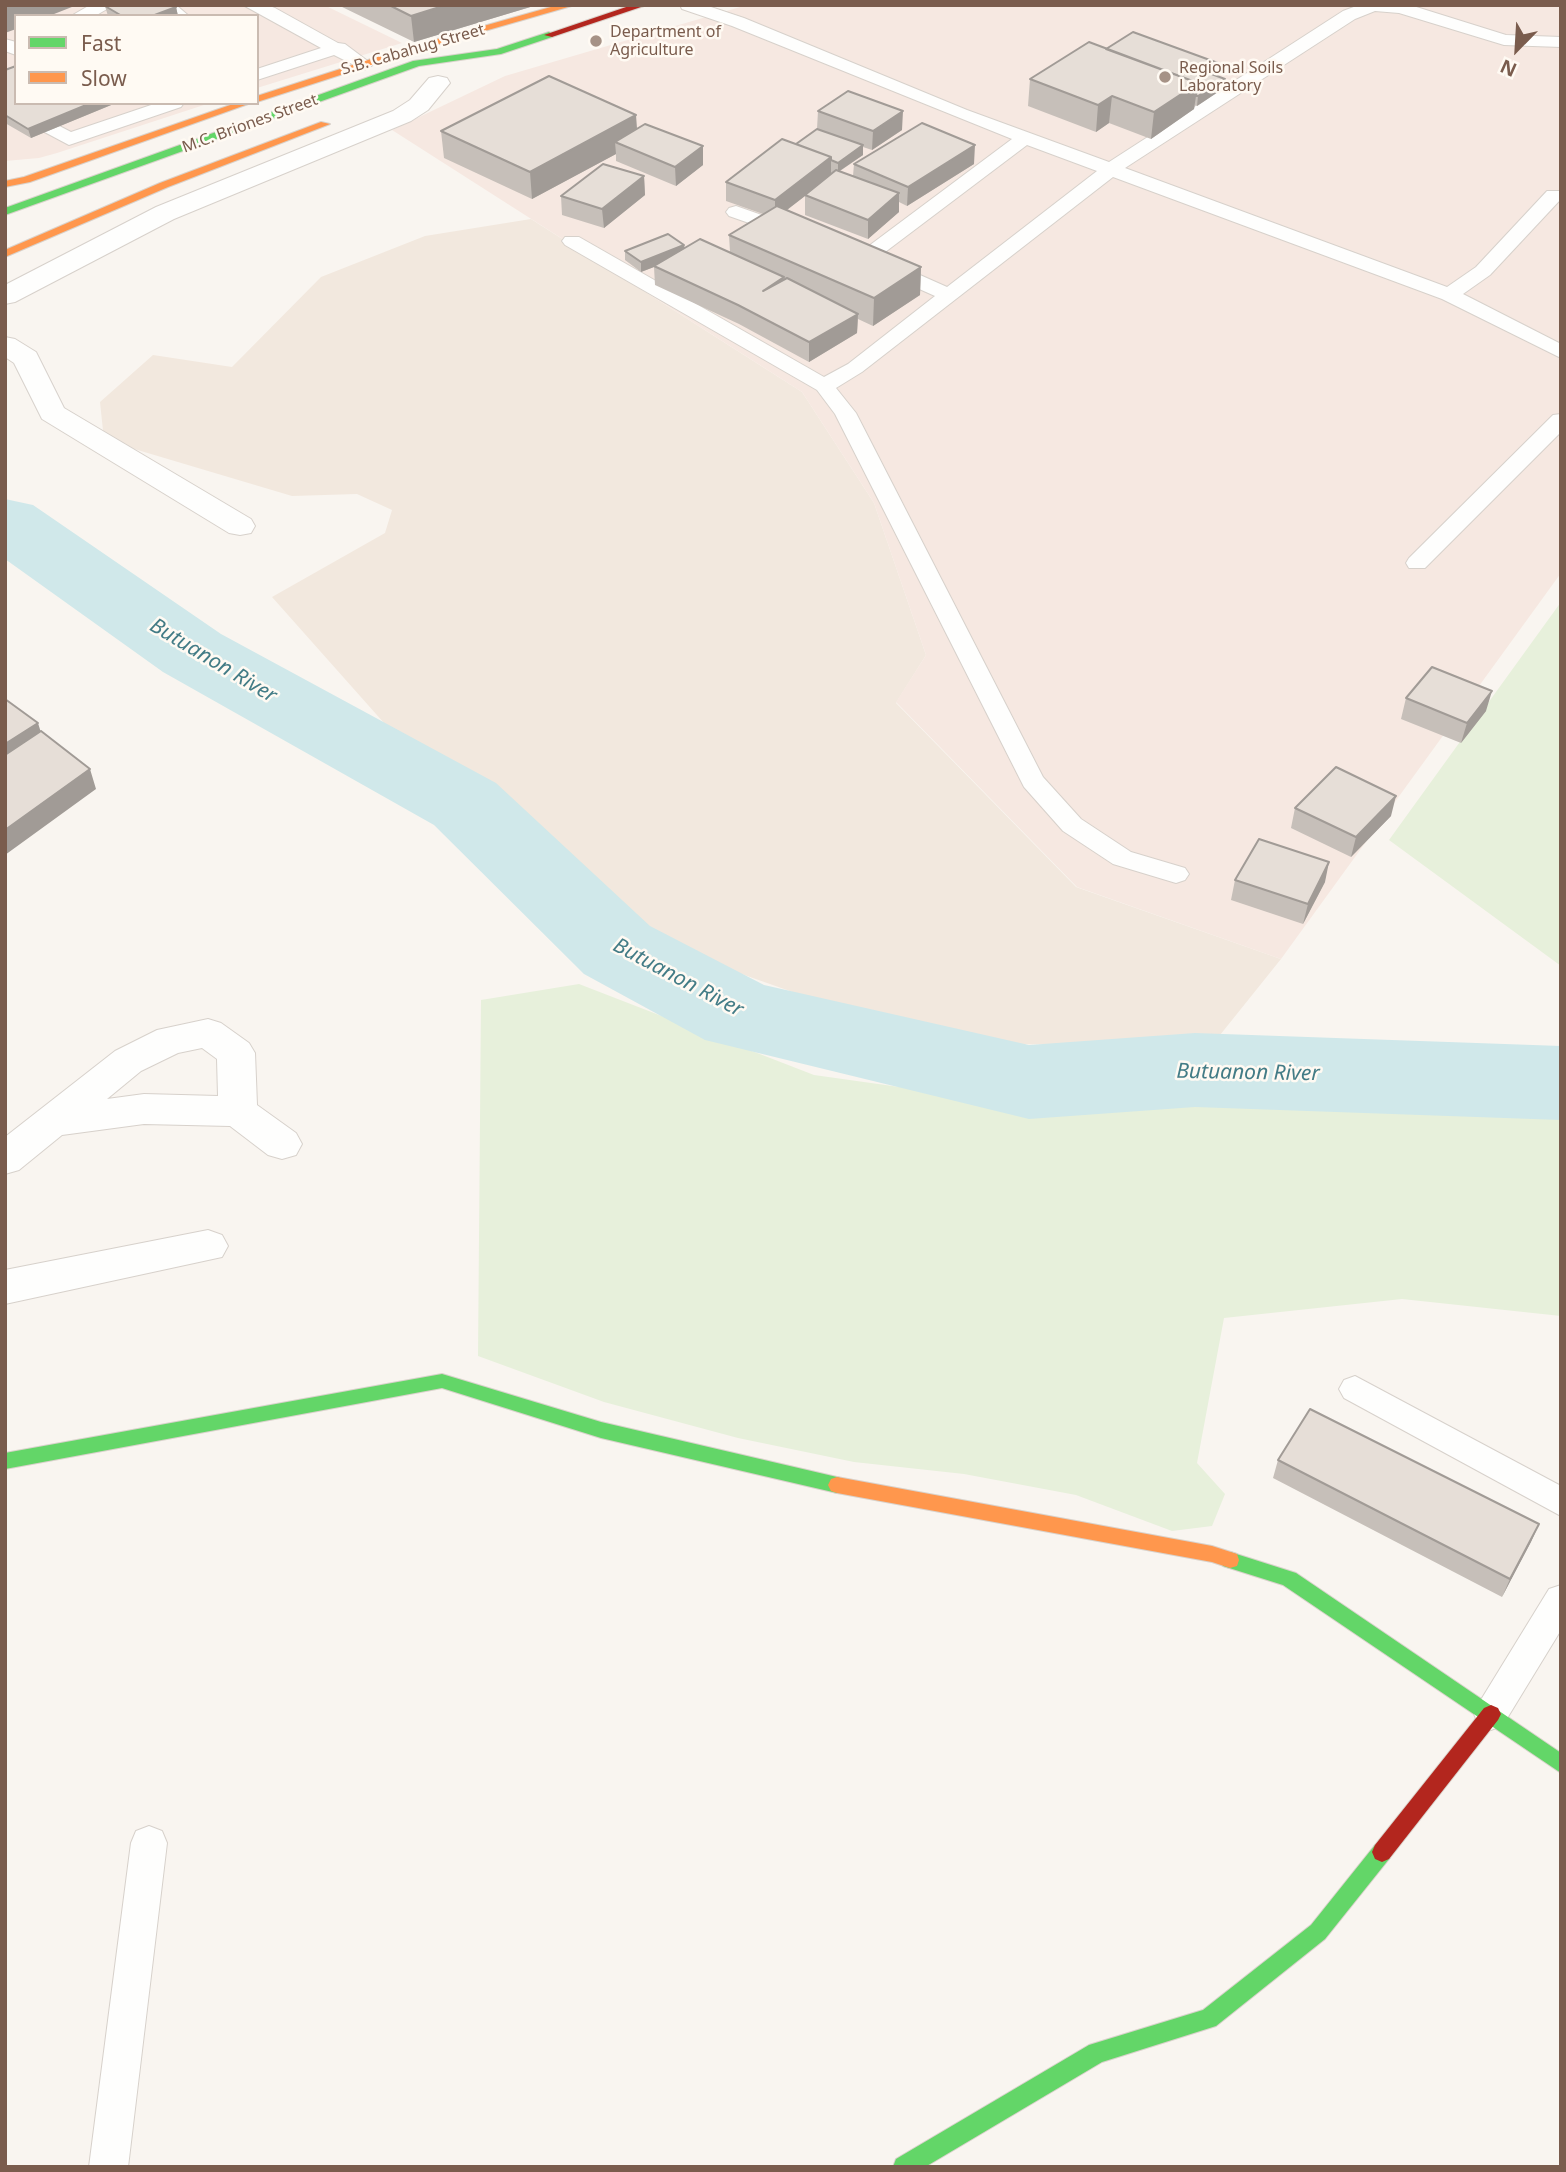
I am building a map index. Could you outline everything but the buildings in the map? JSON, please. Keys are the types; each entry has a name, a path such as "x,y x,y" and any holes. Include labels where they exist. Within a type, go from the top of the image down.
{"street":[{"name":"S.B. Cabahug Street","path":"259,98 570,5"},
{"name":"M.C. Briones Street","path":"5,212 417,63 498,52 642,5"},
{"name":"M.C. Briones Street","path":"401,97 449,79 498,52"},
{"path":"5,296 165,213 402,116 449,79"},
{"path":"5,184 26,180 240,105"},
{"name":"M.C. Briones Street","path":"114,207 339,120"},
{"path":"38,222 114,207"},
{"path":"5,254 114,207"},
{"path":"5,345 26,358 52,413 240,526"},
{"path":"5,1159 128,1062 170,1040 208,1033 236,1053 238,1111"},
{"path":"53,1121 144,1109 238,1111 282,1144"},
{"path":"5,1287 208,1246"},
{"path":"5,1461 442,1381 601,1430 841,1486 1212,1554 1289,1579 1561,1764"},
{"path":"904,2167 1097,2053 1209,2020 1318,1932 1491,1714"}],"lane":[{"path":"84,14 106,5"},
{"path":"251,5 339,48 364,65"},
{"path":"688,5 738,22 961,114 1449,295 1561,352"},
{"path":"824,386 855,368 1111,169 1217,103 1349,15 1373,6 1401,8 1504,40 1561,42"},
{"path":"262,69 339,48"},
{"path":"5,103 69,139 169,105"},
{"path":"115,105 134,116"},
{"path":"80,115 102,127"},
{"path":"949,295 858,256 1026,137"},
{"path":"1449,295 1483,271 1554,195"},
{"path":"736,212 813,240"},
{"path":"572,242 824,386 845,413 1034,780 1072,825 1122,858 1176,874"},
{"path":"1417,563 1561,420"},
{"path":"1355,1389 1561,1502"},
{"path":"1491,1714 1561,1601"},
{"path":"108,2167 149,1843"}],"shaded area":[{"path":"5,5 324,5 402,43 259,87 259,14 14,14 14,105 204,105 57,153 39,158 5,161"},
{"path":"747,5 1561,5 1561,573 1281,959 1077,887 896,702 926,655 874,503 802,392 392,130 505,76"},
{"path":"531,219 802,392 874,503 926,655 896,703 1076,887 1281,959 1212,1045 982,1044 841,1009 625,933 498,787 384,723 272,597 385,533 392,510 357,494 292,496 104,440 100,402 153,355 232,367 321,277 425,236"}],"green space":[{"path":"1561,602 1561,966 1389,840"},
{"path":"579,984 814,1075 1042,1107 1216,1090 1464,1095 1561,1105 1561,1316 1402,1299 1224,1318 1197,1463 1225,1494 1212,1526 1172,1531 1076,1495 964,1474 854,1462 738,1438 604,1402 478,1356 481,1000"}],"waterway":[{"name":"Butuanon River","path":"5,522 192,653 465,804 617,950 739,1015 1029,1082 1195,1070 1561,1083"}],"traffic: fast":[{"path":"5,212 417,63 498,52 549,35"},
{"path":"5,1461 442,1381 601,1430 837,1485"},
{"path":"1230,1560 1289,1579 1561,1764"},
{"path":"904,2167 1097,2053 1209,2019 1318,1932 1382,1852"}],"traffic: slow":[{"path":"259,98 405,51 570,5"},
{"path":"5,184 26,180 240,105"},
{"path":"5,254 164,185 325,124"},
{"path":"837,1485 1212,1554 1230,1560"}],"traffic: jam":[{"path":"549,35 642,5"},
{"path":"1382,1852 1491,1714"}],"place":[{"name":"Department of Agriculture","path":"596,41"},
{"name":"Regional Soils Laboratory","path":"1165,77"}]}
